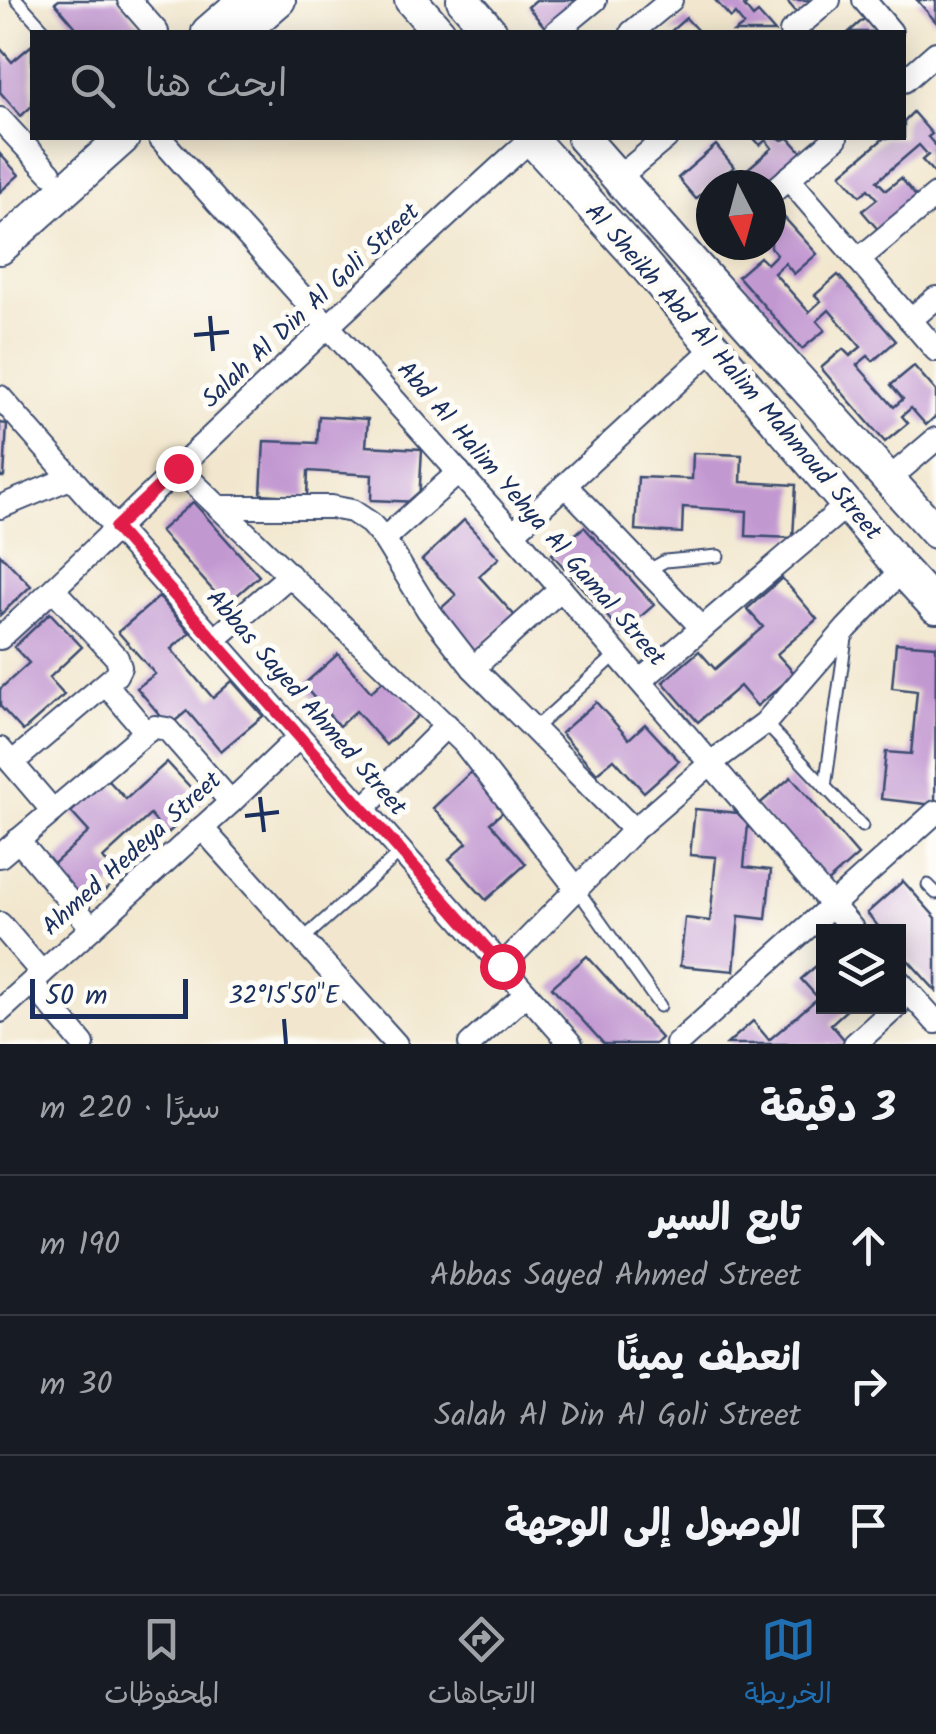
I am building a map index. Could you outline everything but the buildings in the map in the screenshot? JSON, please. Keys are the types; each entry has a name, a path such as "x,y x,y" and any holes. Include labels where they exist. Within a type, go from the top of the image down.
{"street":[{"path":"129,0 156,30"},
{"path":"210,30 245,0"},
{"path":"244,30 279,0"},
{"path":"411,0 437,30"},
{"path":"462,0 489,30"},
{"path":"558,30 595,0"},
{"path":"634,30 671,0"},
{"path":"793,30 829,0"},
{"path":"864,0 889,30"},
{"path":"0,119 50,174"},
{"path":"0,218 88,140"},
{"path":"0,248 122,140"},
{"name":"Abd Al Halim Yehya Al Gamal Street","path":"162,140 514,533 848,924"},
{"name":"Salah Al Din Al Goli Street","path":"0,638 528,140"},
{"name":"Al Sheikh Abd Al Halim Mahmoud Street","path":"532,140 637,256 936,606"},
{"name":"Al Sheikh Abd Al Halim Mahmoud Street","path":"585,140 667,234 696,249"},
{"path":"618,178 664,140"},
{"path":"786,181 834,140"},
{"path":"786,192 858,260 936,350"},
{"path":"858,260 936,195"},
{"path":"637,256 667,234"},
{"name":"Al Sheikh Abd Al Halim Mahmoud Street","path":"708,260 936,532"},
{"path":"910,320 936,298"},
{"path":"514,533 714,347"},
{"name":"Abbas Sayed Ahmed Street","path":"0,397 571,1044"},
{"path":"889,479 936,439"},
{"path":"178,468 478,758 577,889"},
{"path":"384,539 459,472"},
{"path":"0,507 70,478"},
{"path":"565,484 702,628"},
{"path":"640,681 848,504"},
{"path":"219,507 331,507 352,512 370,523 428,610 473,668 634,830"},
{"path":"502,966 634,830 711,763 765,724 902,570"},
{"path":"214,640 290,575"},
{"path":"473,668 562,589"},
{"path":"53,810 6,756 106,684 119,672 120,662 54,590"},
{"path":"106,684 146,732"},
{"path":"363,809 447,726"},
{"path":"92,928 9,848 156,727 167,729 231,802"},
{"name":"Ahmed Hedeya Street","path":"0,1010 299,737"},
{"path":"676,1044 936,812"},
{"path":"202,828 396,1044"},
{"path":"0,924 83,1044"},
{"path":"470,1044 526,994"},
{"path":"906,1001 936,1022"},
{"path":"855,1044 884,1014"}],"lane":[{"path":"18,0 44,30"},
{"path":"647,571 665,561 718,556"},
{"path":"825,787 847,628"},
{"path":"534,728 617,654"},
{"path":"765,724 862,826"},
{"path":"302,940 401,852"},
{"path":"577,889 660,1006"}],"route":[{"path":"178,468 115,528 502,966"}]}
